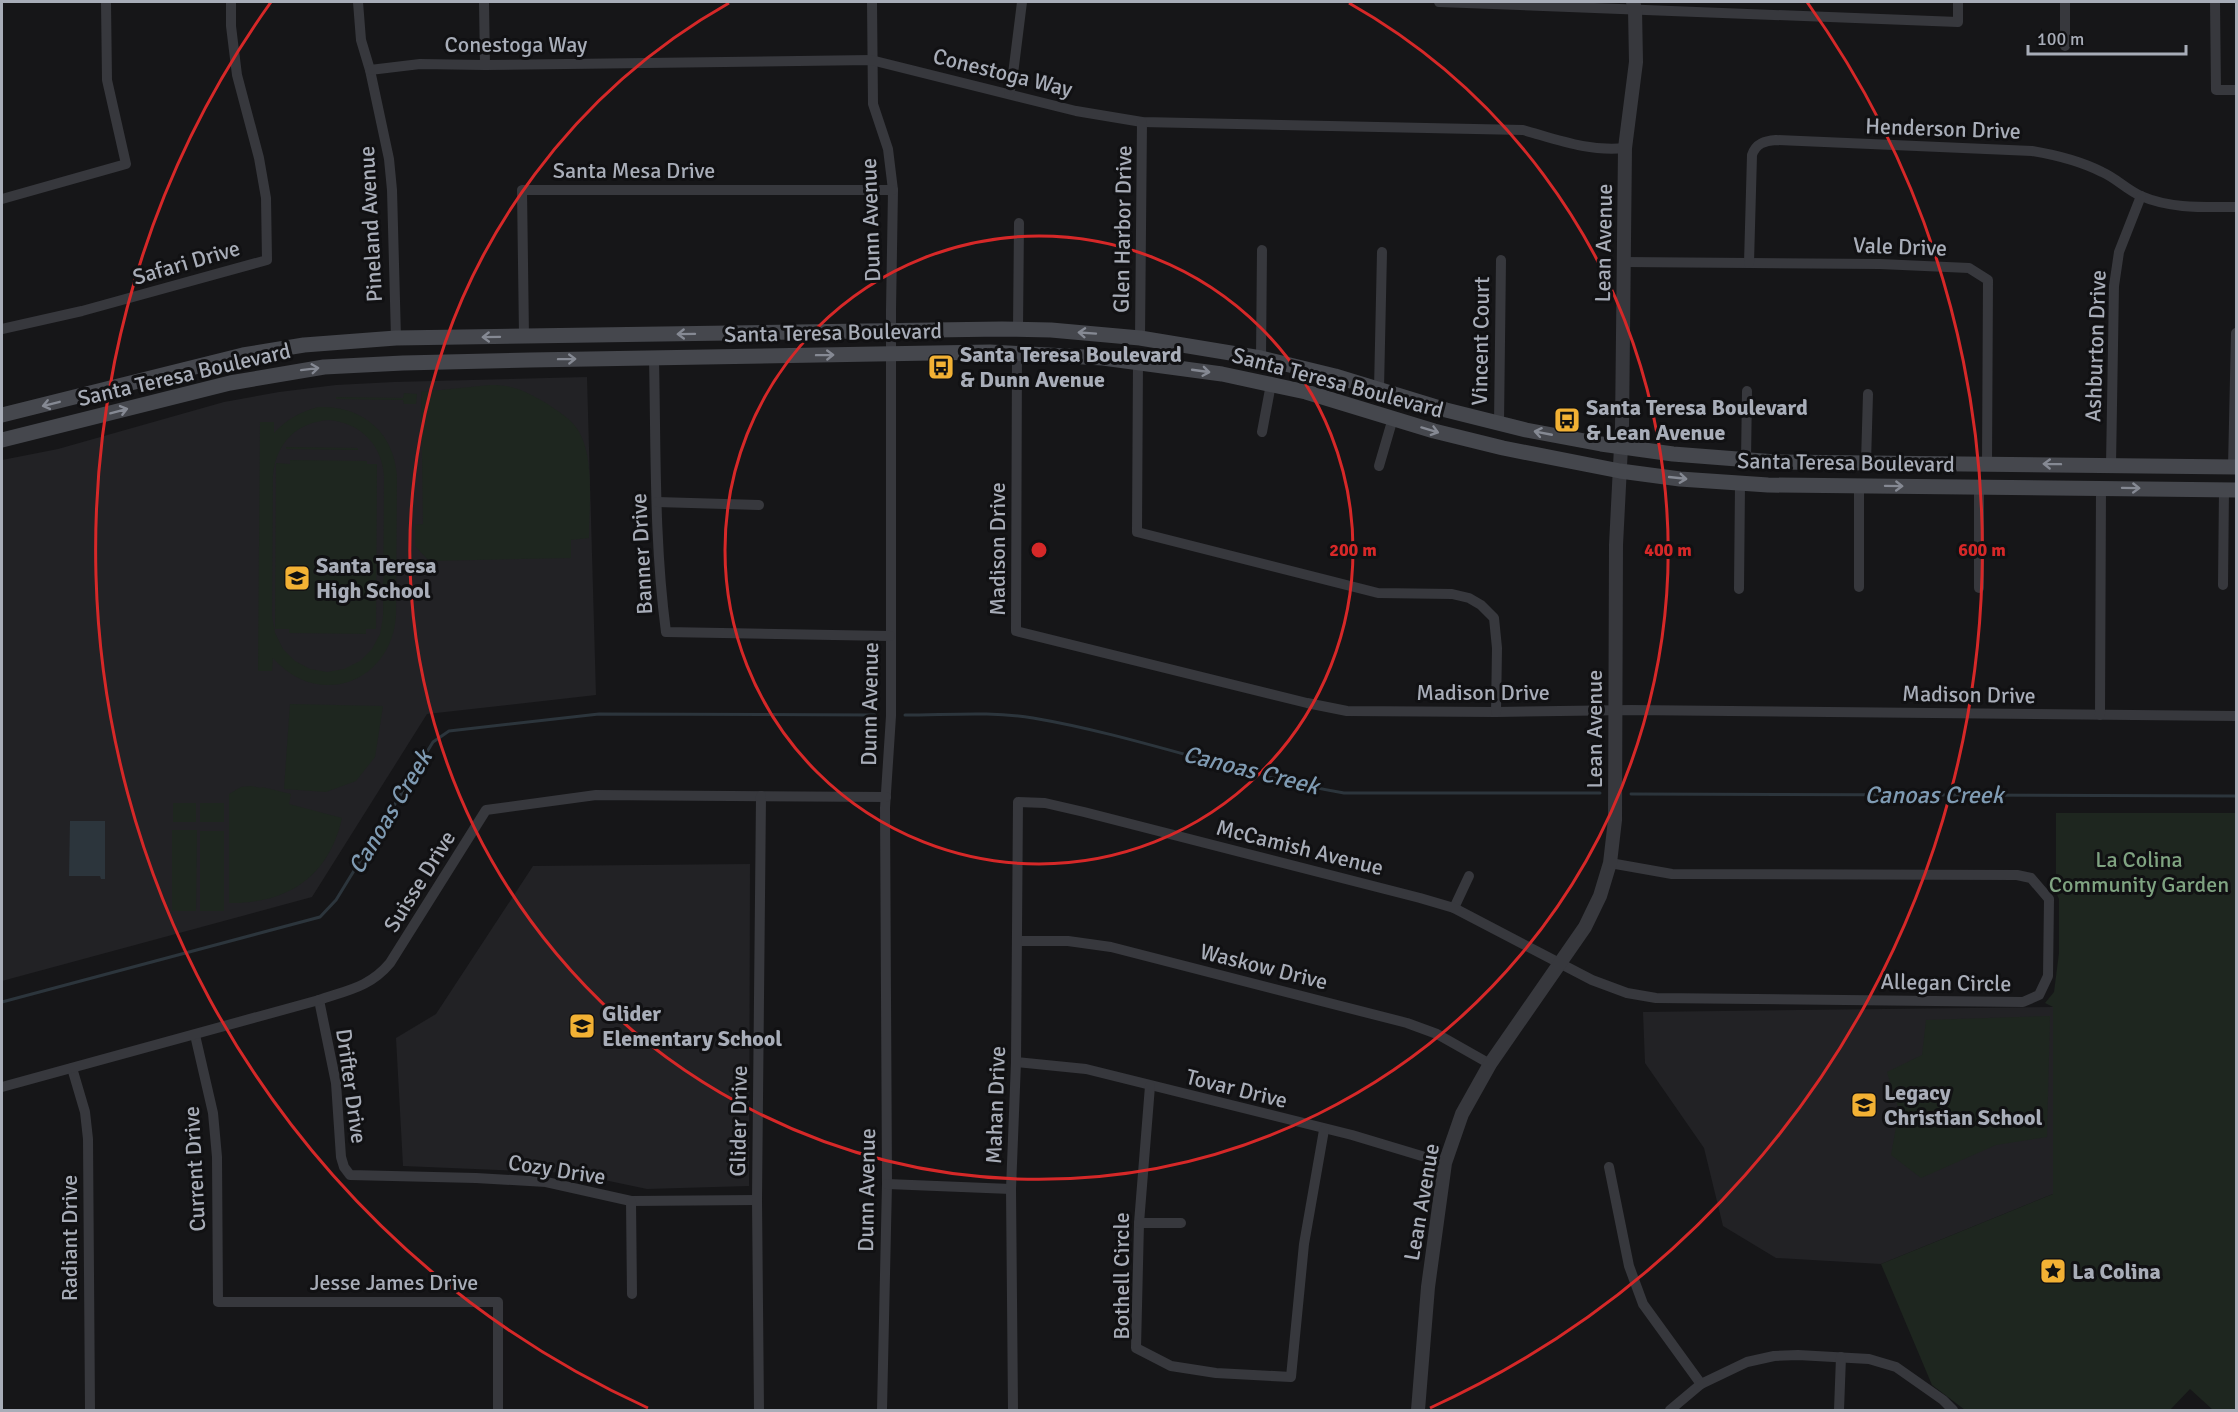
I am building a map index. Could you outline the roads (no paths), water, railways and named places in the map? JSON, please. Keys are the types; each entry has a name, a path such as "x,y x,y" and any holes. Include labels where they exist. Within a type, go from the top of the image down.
{"main road":[{"name":"Santa Teresa Boulevard","path":"2,415 243,355 304,345 396,338 1018,329 1140,338 1261,358 1335,376 1498,423 1622,447 1746,460 2235,467"},
{"name":"Santa Teresa Boulevard","path":"2,440 230,383 298,370 403,363 1017,353 1071,355 1222,374 1271,384 1503,448 1620,471 1740,484 2230,490"}],"street":[{"path":"2,199 126,164 107,80 106,2"},
{"name":"Safari Drive","path":"2,328 82,311 267,260 266,198 259,158 237,75 231,26 231,2"},
{"name":"Pineland Avenue","path":"358,2 361,40 370,69 389,159 396,338"},
{"path":"484,2 486,65"},
{"name":"Dunn Avenue","path":"872,2 873,104 888,149 893,190 891,716 886,797 887,1184 882,1410"},
{"path":"1009,93 1022,2"},
{"path":"1439,2 1634,5 1958,22 1959,2"},
{"path":"2065,2 2065,45"},
{"path":"2215,2 2216,90 2236,90"},
{"name":"Lean Avenue","path":"1418,1410 1428,1287 1445,1163 1462,1114 1490,1064 1585,927 1600,896 1610,863 1615,820 1616,545 1622,447 1625,148 1635,80 1634,5"},
{"name":"Conestoga Way","path":"370,69 420,64 871,60 1076,111 1142,122 1523,130 1581,147 1611,150 1625,148"},
{"name":"Glen Harbor Drive","path":"1140,338 1142,122"},
{"name":"Henderson Drive","path":"1749,263 1750,166 1754,148 1767,141 2032,151 2062,156 2102,172 2141,196 2164,203 2194,207 2236,207"},
{"name":"Santa Mesa Drive","path":"524,336 522,190 893,190"},
{"name":"Ashburton Drive","path":"2111,465 2114,286 2119,252 2141,196"},
{"path":"1018,329 1019,223"},
{"path":"1261,358 1262,250"},
{"path":"1379,389 1382,252"},
{"name":"Vincent Court","path":"1498,423 1501,260"},
{"name":"Vale Drive","path":"1624,262 1880,264 1968,268 1988,280 1987,464"},
{"path":"2235,467 2236,333"},
{"name":"Madison Drive","path":"1017,353 1016,631 1347,711 2236,716"},
{"name":"Banner Drive","path":"654,358 657,502 662,601 666,632 890,636"},
{"path":"1138,362 1137,532 1378,593 1452,594 1469,598 1481,605 1494,618 1497,648 1496,712"},
{"path":"1262,432 1271,384"},
{"path":"1746,460 1747,391"},
{"path":"1866,462 1869,394"},
{"path":"1379,466 1393,418"},
{"path":"1739,589 1740,484"},
{"path":"1859,587 1860,486"},
{"path":"1979,487 1979,588"},
{"path":"2100,715 2101,488"},
{"path":"2223,585 2230,490"},
{"path":"657,502 759,505"},
{"name":"Suisse Drive","path":"2,1087 195,1035 367,984 379,977 390,963 486,810 596,795 886,797"},
{"name":"Glider Drive","path":"759,1410 757,1200 761,796"},
{"name":"McCamish Avenue","path":"1018,802 1045,803 1084,812 1454,908 1561,963"},
{"name":"Mahan Drive","path":"1013,1410 1011,1189 1016,1062 1018,802"},
{"name":"Allegan Circle","path":"1561,963 1592,980 1627,993 1670,999 2023,1002 2039,995 2048,976 2049,899 2031,878 2017,875 1672,873 1610,863"},
{"path":"1454,908 1469,876"},
{"name":"Waskow Drive","path":"1018,941 1068,941 1111,947 1407,1023 1437,1034 1490,1064"},
{"name":"Drifter Drive","path":"319,1000 336,1083 341,1157 350,1175"},
{"name":"Current Drive","path":"195,1035 213,1113 217,1157 218,1302"},
{"name":"Tovar Drive","path":"1016,1062 1086,1069 1324,1130 1352,1135 1445,1163"},
{"name":"Radiant Drive","path":"72,1068 85,1112 88,1139 90,1410"},
{"name":"Bothell Circle","path":"1150,1086 1139,1223 1136,1348 1171,1366 1216,1373 1291,1377 1304,1244 1324,1130"},
{"path":"1609,1167 1629,1266 1643,1304 1701,1384"},
{"name":"Cozy Drive","path":"350,1175 546,1182 631,1201 757,1200"},
{"path":"887,1184 1011,1189"},
{"path":"631,1201 632,1294"},
{"path":"1139,1223 1181,1223"},
{"name":"Jesse James Drive","path":"218,1302 498,1302 498,1410"},
{"path":"1670,1410 1701,1384 1747,1362 1774,1356 1869,1359 1896,1367 1943,1400 1953,1410"},
{"path":"1839,1410 1841,1357"}],"waterway":[{"name":"Canoas Creek","path":"2,1002 320,917 336,900 433,742 449,731 599,714 875,715"},
{"name":"Canoas Creek","path":"905,715 986,714 1033,718 1112,735 1266,776 1344,793 1600,793"},
{"name":"Canoas Creek","path":"1631,794 2236,796"}],"place":[{"name":"Santa Teresa Boulevard & Dunn Avenue","path":"941,367"},
{"name":"Santa Teresa Boulevard & Lean Avenue","path":"1567,420"},
{"name":"Santa Teresa High School","path":"297,578"},
{"name":"Glider Elementary School","path":"582,1026"},
{"name":"Legacy Christian School","path":"1864,1105"},
{"name":"La Colina","path":"2053,1271"}],"park label":[{"name":"La Colina Community Garden","path":"2139,872"}]}
